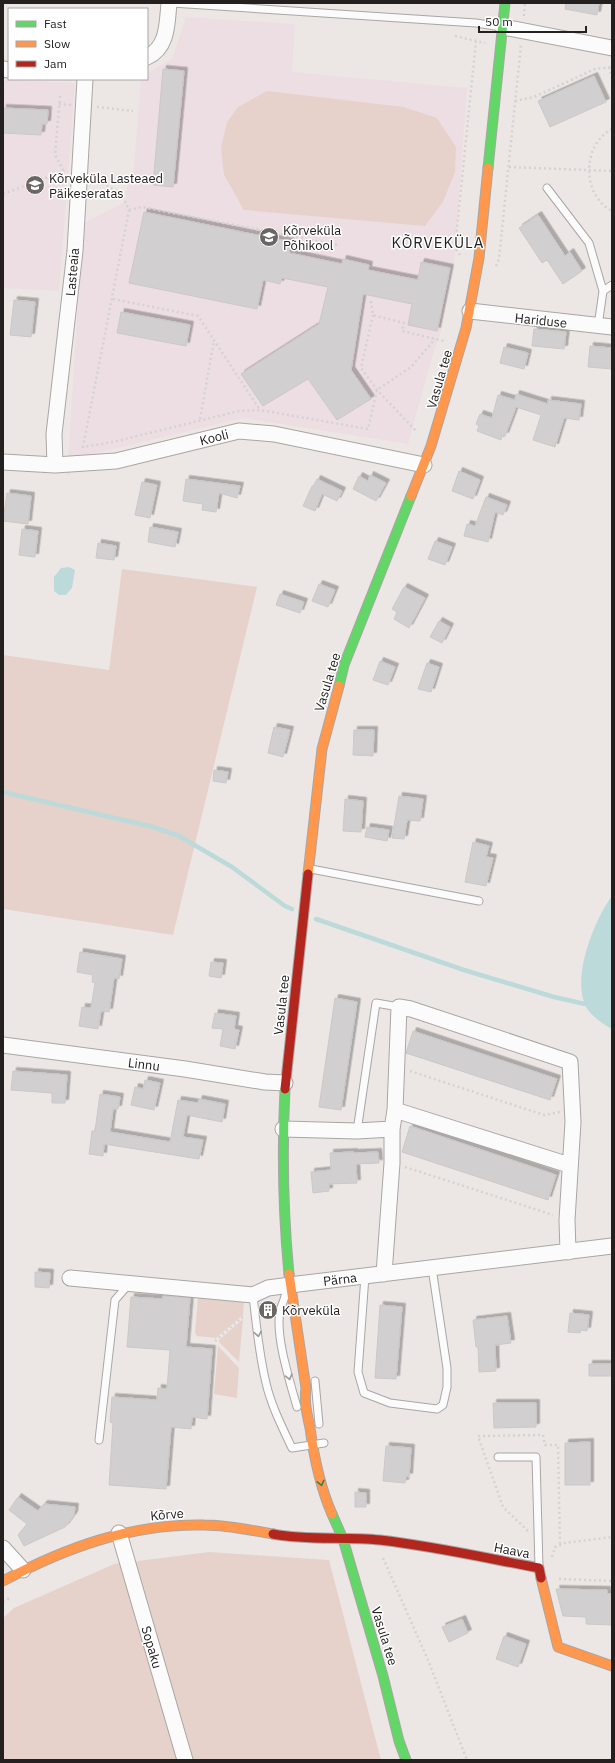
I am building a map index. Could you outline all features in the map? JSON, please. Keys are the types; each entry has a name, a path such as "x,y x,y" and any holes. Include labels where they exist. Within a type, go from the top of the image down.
{"street":[{"path":"148,57 153,55 162,47 171,3"},
{"name":"Vasula tee","path":"402,1760 384,1676 342,1539 332,1519 312,1445 305,1397 306,1388 290,1285 285,1233 283,1129 285,1083 322,749 342,673 424,465 442,415 466,328 476,271 505,3"},
{"path":"503,27 612,48"},
{"name":"Lasteaia","path":"55,465 54,434 74,251 85,80"},
{"name":"Hariduse","path":"470,311 605,326"},
{"name":"Kooli","path":"3,462 55,465 116,461 239,431 255,431 424,465"},
{"path":"384,1274 392,1163 392,1129 395,1110 399,1007 411,1009 570,1062 573,1108 567,1220 568,1252"},
{"name":"Linnu","path":"3,1046 185,1069 265,1082 285,1083"},
{"path":"395,1110 569,1165"},
{"path":"283,1129 357,1131 392,1129"},
{"name":"Pärna","path":"70,1278 129,1284 254,1301 268,1288 612,1246"},
{"name":"Vasula tee","path":"306,1388 312,1397 323,1437"},
{"name":"Vasula tee","path":"340,1508 342,1539"},
{"name":"Kõrve","path":"3,1581 23,1570 92,1541 119,1533 152,1527 188,1524 234,1527 294,1538 308,1539 326,1537 342,1539"},
{"name":"Sopaku","path":"119,1533 185,1760"},
{"name":"Haava","path":"342,1539 380,1540 539,1568 558,1647 612,1666"},
{"path":"3,1548 23,1570"},
{"name":"Vasula tee","path":"399,1741 406,1760"}],"lane":[{"path":"171,3 476,23 503,27"},
{"path":"486,186 492,204"},
{"path":"547,188 589,243 603,291 605,326"},
{"path":"476,271 485,260"},
{"path":"603,291 612,285"},
{"path":"454,338 466,328"},
{"path":"441,383 442,415"},
{"path":"309,869 479,901"},
{"path":"357,1131 376,1002 399,1007"},
{"path":"365,1276 365,1296 358,1372 364,1393 390,1403 437,1409 443,1405 447,1387 447,1368 432,1268"},
{"path":"99,1440 115,1300 129,1284"},
{"path":"290,1285 280,1310 280,1333 291,1386 305,1432 312,1445"},
{"path":"254,1301 266,1383 277,1416 292,1448 312,1445 323,1437 313,1371"},
{"path":"298,1343 311,1357"},
{"path":"498,1457 536,1457 539,1568"}],"path":[{"path":"493,272 499,259 526,3"},
{"path":"460,255 455,248 476,41"},
{"path":"515,101 534,97 595,69 610,67 612,78"},
{"path":"60,96 55,155 64,171"},
{"path":"612,129 600,138 593,148 588,170 592,187 599,199 612,211"},
{"path":"509,167 612,171"},
{"path":"3,194 64,171 79,172 121,194 130,210 83,447 113,442 200,419 239,411 260,410 368,429 377,390 411,367 435,339"},
{"path":"130,210 142,207 338,245"},
{"path":"113,299 198,316 260,410"},
{"path":"371,301 374,315 361,368 377,390 422,437"},
{"path":"374,315 404,323 402,331 444,341"},
{"path":"200,419 214,341"},
{"path":"396,1067 544,1115 554,1114 573,1108"},
{"path":"392,1163 567,1220"},
{"path":"215,1340 254,1301"},
{"path":"552,1564 552,1557 555,1547 565,1543 612,1537"},
{"path":"381,1553 428,1660 467,1760"},
{"path":"539,1568 551,1579 612,1581"}],"shaded area":[{"name":"Kõrveküla Põhikool","path":"186,17 295,24 292,72 467,88 454,263 440,335 432,357 408,444 243,418 88,455 67,477 83,223 125,202 127,186 133,178 141,80 148,80 148,72 172,59"},
{"name":"Kõrveküla Lasteaed Päikeseratas","path":"3,80 75,83 59,291 3,288"},
{"path":"267,91 404,107 437,118 456,147 455,172 443,202 425,226 244,210 224,175 221,148 227,122 238,107"},
{"path":"122,569 257,587 173,935 3,909 3,655 109,670"},
{"path":"198,1297 244,1301 243,1315 216,1338 197,1336 195,1333"},
{"path":"243,1319 239,1362 219,1342 219,1340"},
{"path":"218,1346 239,1368 237,1398 214,1394"},
{"path":"209,1552 329,1560 381,1760 3,1760 3,1618 14,1608 114,1564"}],"water":[{"path":"69,567 75,570 72,588 66,595 59,595 54,591 54,577 61,568"},
{"path":"612,896 612,1029 599,1021 588,1010 583,998 581,984 582,968 591,935"}],"building":[{"path":"566,3 599,3 597,15 565,9"},
{"path":"163,69 184,71 173,187 153,185"},
{"path":"594,76 606,102 550,127 538,101"},
{"path":"3,108 48,110 47,124 42,124 41,135 3,133"},
{"path":"144,212 291,242 289,253 342,264 343,259 369,265 368,270 418,280 421,262 450,268 437,331 408,325 412,304 363,294 351,370 371,399 337,420 308,379 263,406 241,374 319,324 328,287 282,278 280,284 263,280 257,309 129,283"},
{"path":"538,215 565,256 570,252 582,271 563,284 547,260 542,263 519,228"},
{"path":"14,300 35,302 31,337 10,335"},
{"path":"121,312 190,325 186,346 117,333"},
{"path":"534,329 566,332 564,349 532,346"},
{"path":"590,346 612,348 612,369 588,367"},
{"path":"504,347 528,353 524,369 500,363"},
{"path":"516,394 548,404 548,400 581,404 579,420 564,418 555,447 533,440 541,415 516,407 505,436 502,435 501,440 477,431 479,426 476,424 480,414 492,418 498,395 515,400"},
{"path":"459,471 480,480 473,499 452,491"},
{"path":"370,475 386,483 376,501 353,489 359,476 368,481"},
{"path":"186,479 240,486 237,498 219,493 216,512 202,510 203,504 183,501"},
{"path":"317,479 342,491 337,501 322,494 315,511 303,506 312,486 314,486"},
{"path":"142,482 157,485 150,518 135,515"},
{"path":"7,493 31,496 28,524 3,521"},
{"path":"486,497 507,505 503,515 495,512 488,542 464,536 467,524 475,526"},
{"path":"150,527 178,532 175,547 148,542"},
{"path":"22,529 38,531 35,557 19,555"},
{"path":"435,541 452,547 445,565 428,559"},
{"path":"98,543 116,546 114,560 96,558"},
{"path":"319,584 335,590 328,607 312,601"},
{"path":"404,587 425,598 409,628 394,619 397,612 392,609"},
{"path":"280,594 304,602 300,613 276,605"},
{"path":"439,621 450,627 442,643 430,637"},
{"path":"380,661 395,667 388,685 373,680"},
{"path":"427,663 439,667 431,692 418,689"},
{"path":"274,727 290,730 283,757 268,753"},
{"path":"354,730 374,730 373,756 353,755"},
{"path":"214,770 228,772 226,783 213,781"},
{"path":"399,796 423,799 420,821 407,820 404,839 392,838"},
{"path":"345,799 363,801 361,832 343,831"},
{"path":"367,827 389,830 387,841 365,837"},
{"path":"473,842 489,846 486,857 493,858 486,886 465,882"},
{"path":"80,952 122,959 119,979 114,978 109,1012 101,1011 98,1029 79,1026 82,1007 91,1008 95,983 92,982 93,975 77,972"},
{"path":"211,962 223,963 221,978 209,976"},
{"path":"335,998 357,1002 341,1110 319,1107"},
{"path":"215,1013 236,1016 234,1029 239,1030 235,1049 220,1046 223,1029 212,1028"},
{"path":"413,1031 557,1079 550,1100 406,1053"},
{"path":"13,1071 67,1075 65,1103 52,1103 52,1093 11,1090"},
{"path":"145,1080 160,1083 154,1110 131,1105 135,1087 143,1089"},
{"path":"100,1094 120,1097 118,1109 113,1109 110,1132 170,1142 178,1100 198,1103 199,1099 225,1104 222,1122 187,1115 183,1137 203,1140 199,1159 104,1144 103,1156 89,1154 92,1131 95,1131"},
{"path":"410,1126 556,1175 548,1200 402,1152"},
{"path":"378,1152 379,1163 356,1164 357,1183 329,1184 329,1191 313,1193 311,1172 331,1170 330,1153"},
{"path":"35,1272 50,1273 49,1288 35,1287"},
{"path":"163,1296 190,1298 186,1347 212,1349 207,1419 192,1417 191,1429 171,1427 166,1489 109,1485 113,1423 110,1422 112,1397 157,1400 158,1388 167,1389 170,1350 127,1347 131,1297 162,1299"},
{"path":"380,1305 402,1307 396,1379 375,1378"},
{"path":"570,1313 589,1315 587,1331 581,1330 580,1333 568,1332"},
{"path":"507,1316 511,1343 495,1345 496,1371 479,1372 478,1347 476,1347 473,1320"},
{"path":"589,1364 612,1364 612,1376 589,1376"},
{"path":"493,1403 536,1403 536,1427 494,1428"},
{"path":"590,1442 590,1485 565,1485 565,1443"},
{"path":"386,1446 411,1448 409,1477 406,1476 405,1483 383,1481"},
{"path":"355,1492 366,1493 366,1507 355,1507"},
{"path":"18,1497 38,1511 44,1504 75,1507 74,1515 65,1527 24,1546 18,1535 27,1524 9,1510"},
{"path":"556,1589 607,1590 607,1594 612,1594 612,1625 586,1624 586,1617 563,1616"},
{"path":"462,1619 468,1633 449,1642 442,1627"},
{"path":"504,1636 526,1644 518,1667 496,1659"}],"waterway":[{"path":"3,792 153,827 179,836 232,867 285,906 292,909"},
{"path":"316,919 464,970 554,997 585,1004"}],"traffic: fast":[{"path":"488,168 505,3"},
{"path":"339,686 344,665 411,496"},
{"path":"285,1089 285,1228 289,1274"},
{"path":"332,1514 343,1539 383,1676 399,1741 406,1760"}],"traffic: slow":[{"path":"411,496 431,446 466,328 479,258 488,168"},
{"path":"308,874 322,749 339,686"},
{"path":"289,1274 306,1388 306,1408 313,1450 321,1483 332,1514"},
{"path":"3,1581 26,1569 75,1548 125,1533 151,1528 177,1525 213,1525 273,1534"},
{"path":"541,1578 558,1647 612,1666"}],"traffic: jam":[{"path":"285,1089 308,874"},
{"path":"273,1534 299,1537 380,1540 460,1552 539,1568 541,1578"}],"place":[{"name":"Kõrveküla Lasteaed Päikeseratas","path":"35,185"},
{"name":"Kõrveküla Põhikool","path":"269,237"},
{"name":"Kõrveküla","path":"268,1310"}],"district":[{"name":"KÕRVEKÜLA","path":"438,243"}]}
